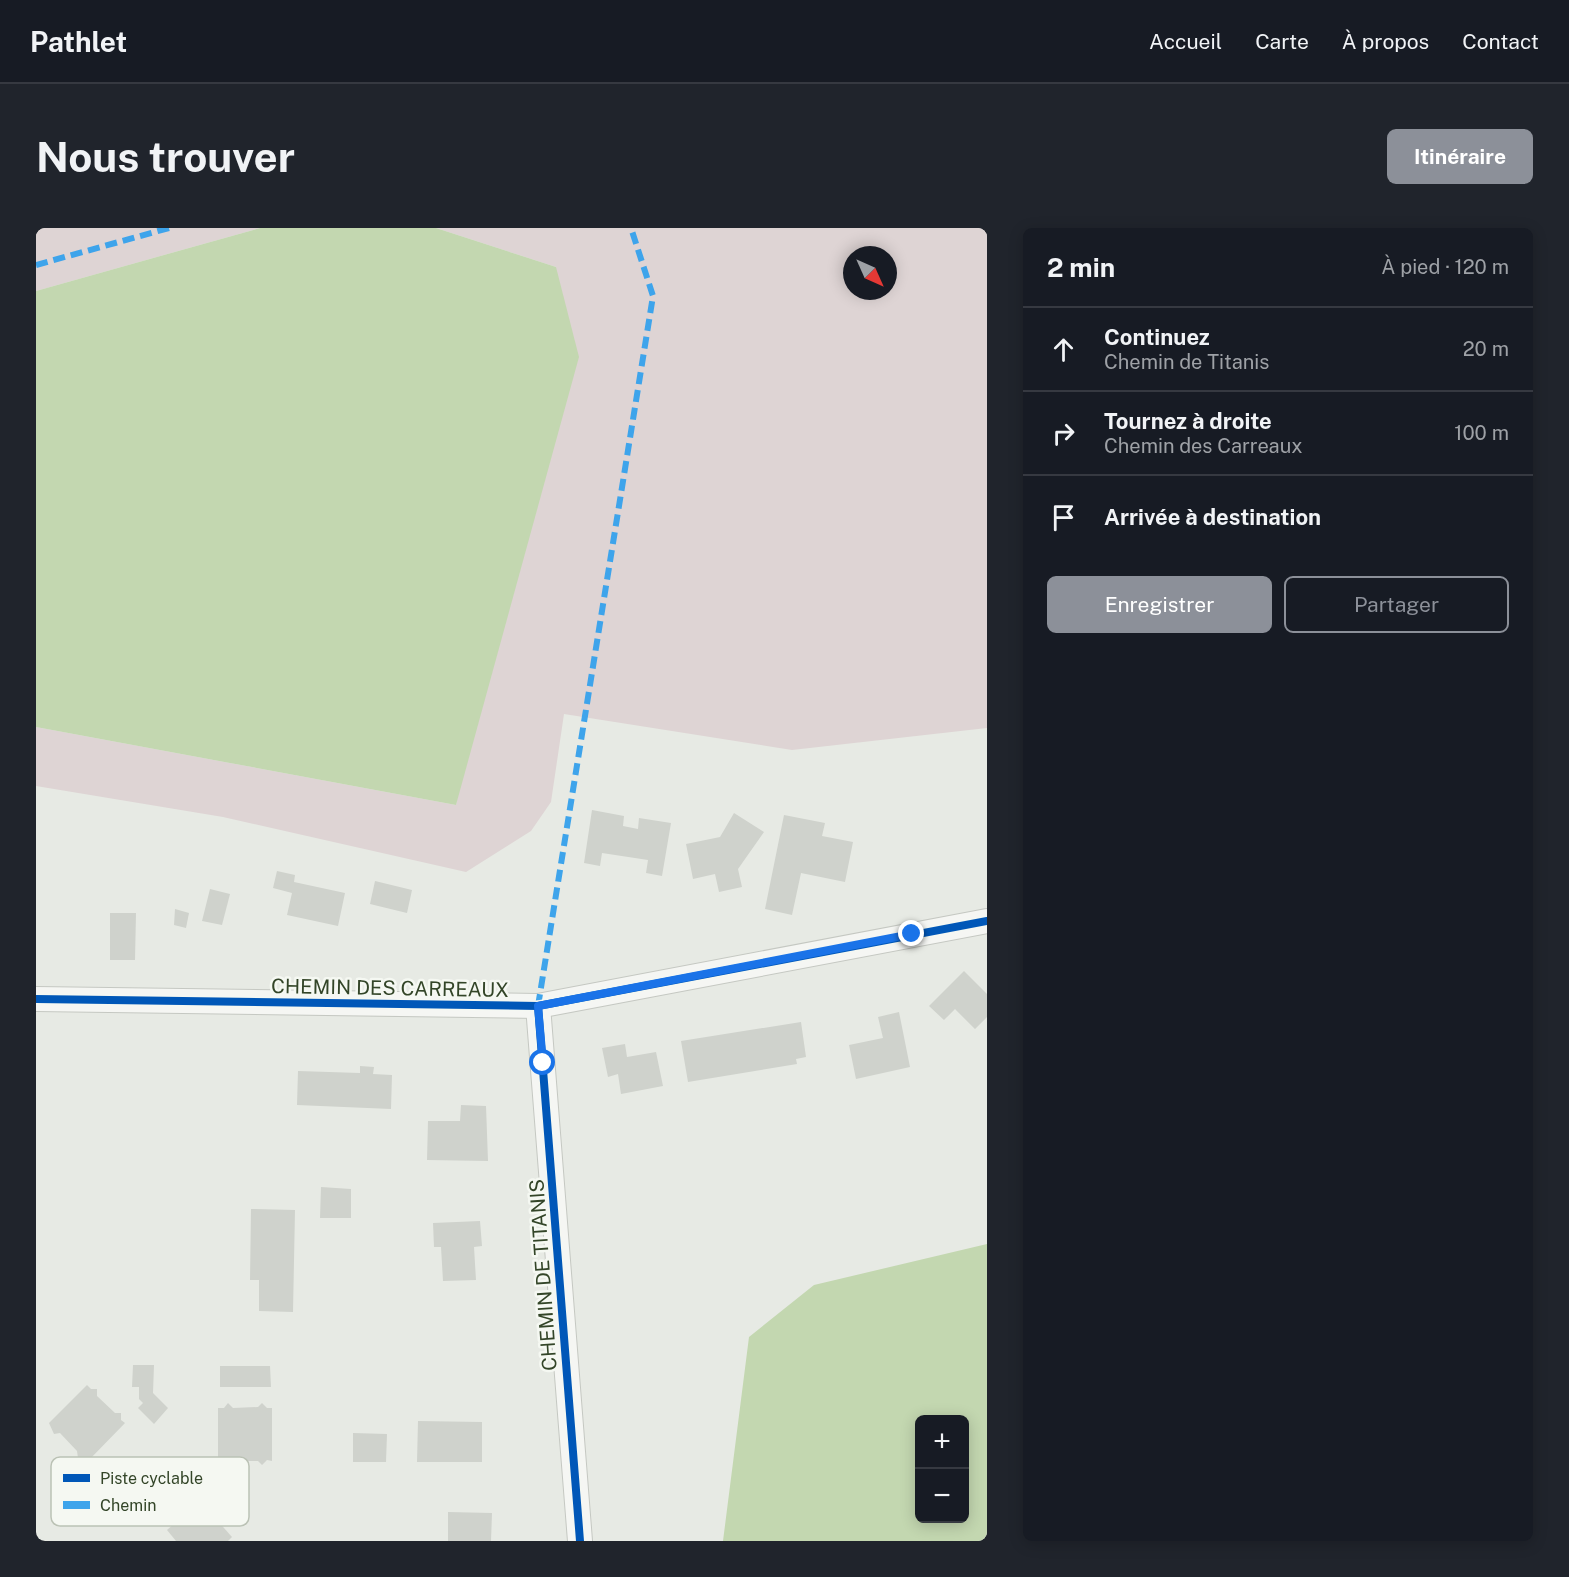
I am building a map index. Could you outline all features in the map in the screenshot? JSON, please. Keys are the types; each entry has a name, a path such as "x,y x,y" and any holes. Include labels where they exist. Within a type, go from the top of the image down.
{"street":[{"name":"CHEMIN DES CARREAUX","path":"36,999 538,1006 987,921"},
{"name":"CHEMIN DE TITANIS","path":"538,1006 580,1541"}],"shaded area":[{"path":"36,228 260,228 36,291"},
{"path":"260,228 436,228 556,267 579,357 456,805 36,727 36,291"},
{"path":"436,228 987,228 987,728 792,750 564,714 551,802 531,831 466,872 223,817 36,786 36,727 456,805 556,267"},
{"path":"987,1244 987,1541 723,1541 749,1337 814,1285"}],"building":[{"path":"592,810 624,816 623,826 638,829 639,818 671,823 662,876 646,873 648,860 602,853 600,866 584,863"},
{"path":"734,813 764,832 738,869 742,887 719,892 715,874 693,879 686,844 720,837"},
{"path":"784,815 825,823 822,836 853,842 845,882 801,873 792,915 765,909"},
{"path":"277,871 295,875 294,882 345,893 338,926 287,915 292,893 273,888"},
{"path":"375,881 412,890 407,913 370,904"},
{"path":"210,889 230,894 222,925 202,921"},
{"path":"175,909 189,913 186,928 174,925"},
{"path":"110,913 136,913 135,960 110,960"},
{"path":"964,971 987,994 987,1017 975,1029 955,1009 944,1020 929,1006"},
{"path":"899,1012 910,1067 856,1079 849,1045 883,1038 878,1017"},
{"path":"801,1022 806,1057 796,1059 797,1064 688,1082 681,1041"},
{"path":"625,1044 627,1057 656,1052 663,1086 621,1094 618,1074 608,1077 602,1048"},
{"path":"360,1066 374,1067 373,1074 392,1075 391,1109 297,1105 298,1071 360,1073"},
{"path":"461,1105 486,1106 488,1161 427,1160 428,1121 460,1121"},
{"path":"321,1187 351,1189 351,1218 320,1218"},
{"path":"251,1209 295,1210 293,1312 259,1311 259,1280 250,1280"},
{"path":"480,1221 482,1246 474,1247 476,1280 443,1281 441,1247 434,1247 433,1223"},
{"path":"133,1365 154,1365 153,1393 168,1408 154,1424 138,1408 143,1403 139,1399 139,1387 132,1387"},
{"path":"220,1366 270,1366 271,1387 220,1387"},
{"path":"87,1385 91,1389 97,1389 97,1396 115,1413 121,1413 121,1420 125,1423 92,1457 78,1457 77,1451 60,1433 54,1434 49,1423"},
{"path":"228,1403 233,1408 258,1407 262,1403 267,1408 272,1408 272,1461 267,1460 262,1465 258,1461 249,1461 249,1457 218,1457 218,1408 224,1408"},
{"path":"418,1421 482,1422 482,1462 417,1462"},
{"path":"353,1433 387,1434 386,1462 353,1462"},
{"path":"448,1512 492,1513 491,1541 448,1541"},
{"path":"172,1526 222,1526 232,1537 228,1541 176,1541 167,1530"}],"marked path":[{"path":"36,265 169,228"},
{"path":"538,1006 653,296 631,228"}],"cycle path":[{"path":"36,999 538,1006 987,921"},
{"path":"538,1006 580,1541"}],"route":[{"path":"543,1063 538,1006 912,934"}]}
